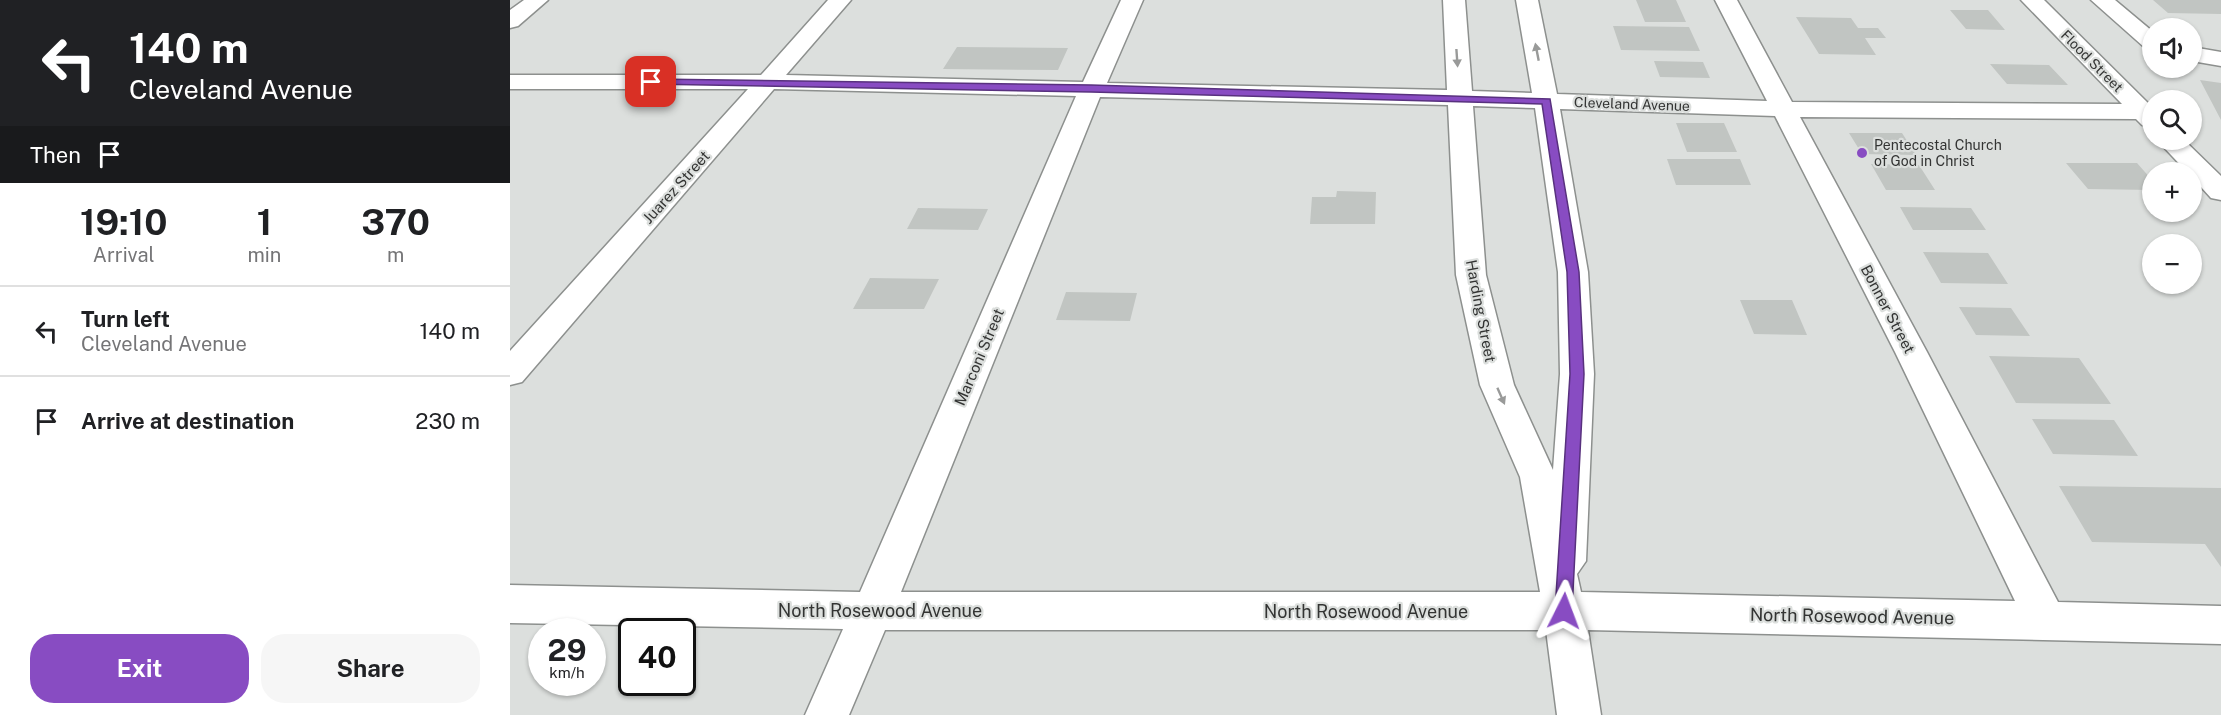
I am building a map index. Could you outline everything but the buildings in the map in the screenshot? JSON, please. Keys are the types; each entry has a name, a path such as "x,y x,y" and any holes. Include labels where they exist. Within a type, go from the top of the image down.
{"street":[{"path":"510,21 537,0"},
{"name":"Juarez Street","path":"510,373 770,82 840,0"},
{"name":"Marconi Street","path":"827,715 874,611 1091,88 1132,0"},
{"name":"Harding Street","path":"1454,0 1471,274 1497,385 1538,477 1564,611 1579,715"},
{"name":"Harding Street","path":"1527,0 1546,101 1573,272 1577,374 1564,611"},
{"name":"Bonner Street","path":"1726,0 1911,352 2045,619"},
{"name":"Flood Street","path":"2032,0 2142,111"},
{"path":"2102,0 2142,34"},
{"path":"2202,56 2221,59"},
{"name":"Cleveland Avenue","path":"510,82 770,82 1091,88 1782,109 2142,117"},
{"path":"2180,150 2221,192"},
{"name":"North Rosewood Avenue","path":"510,604 874,611 1564,611 2221,624"}],"place":[{"name":"Pentecostal Church of God in Christ","path":"1862,153"}],"route":[{"path":"651,82 1091,88 1546,101 1573,272 1577,374 1564,611"}]}
